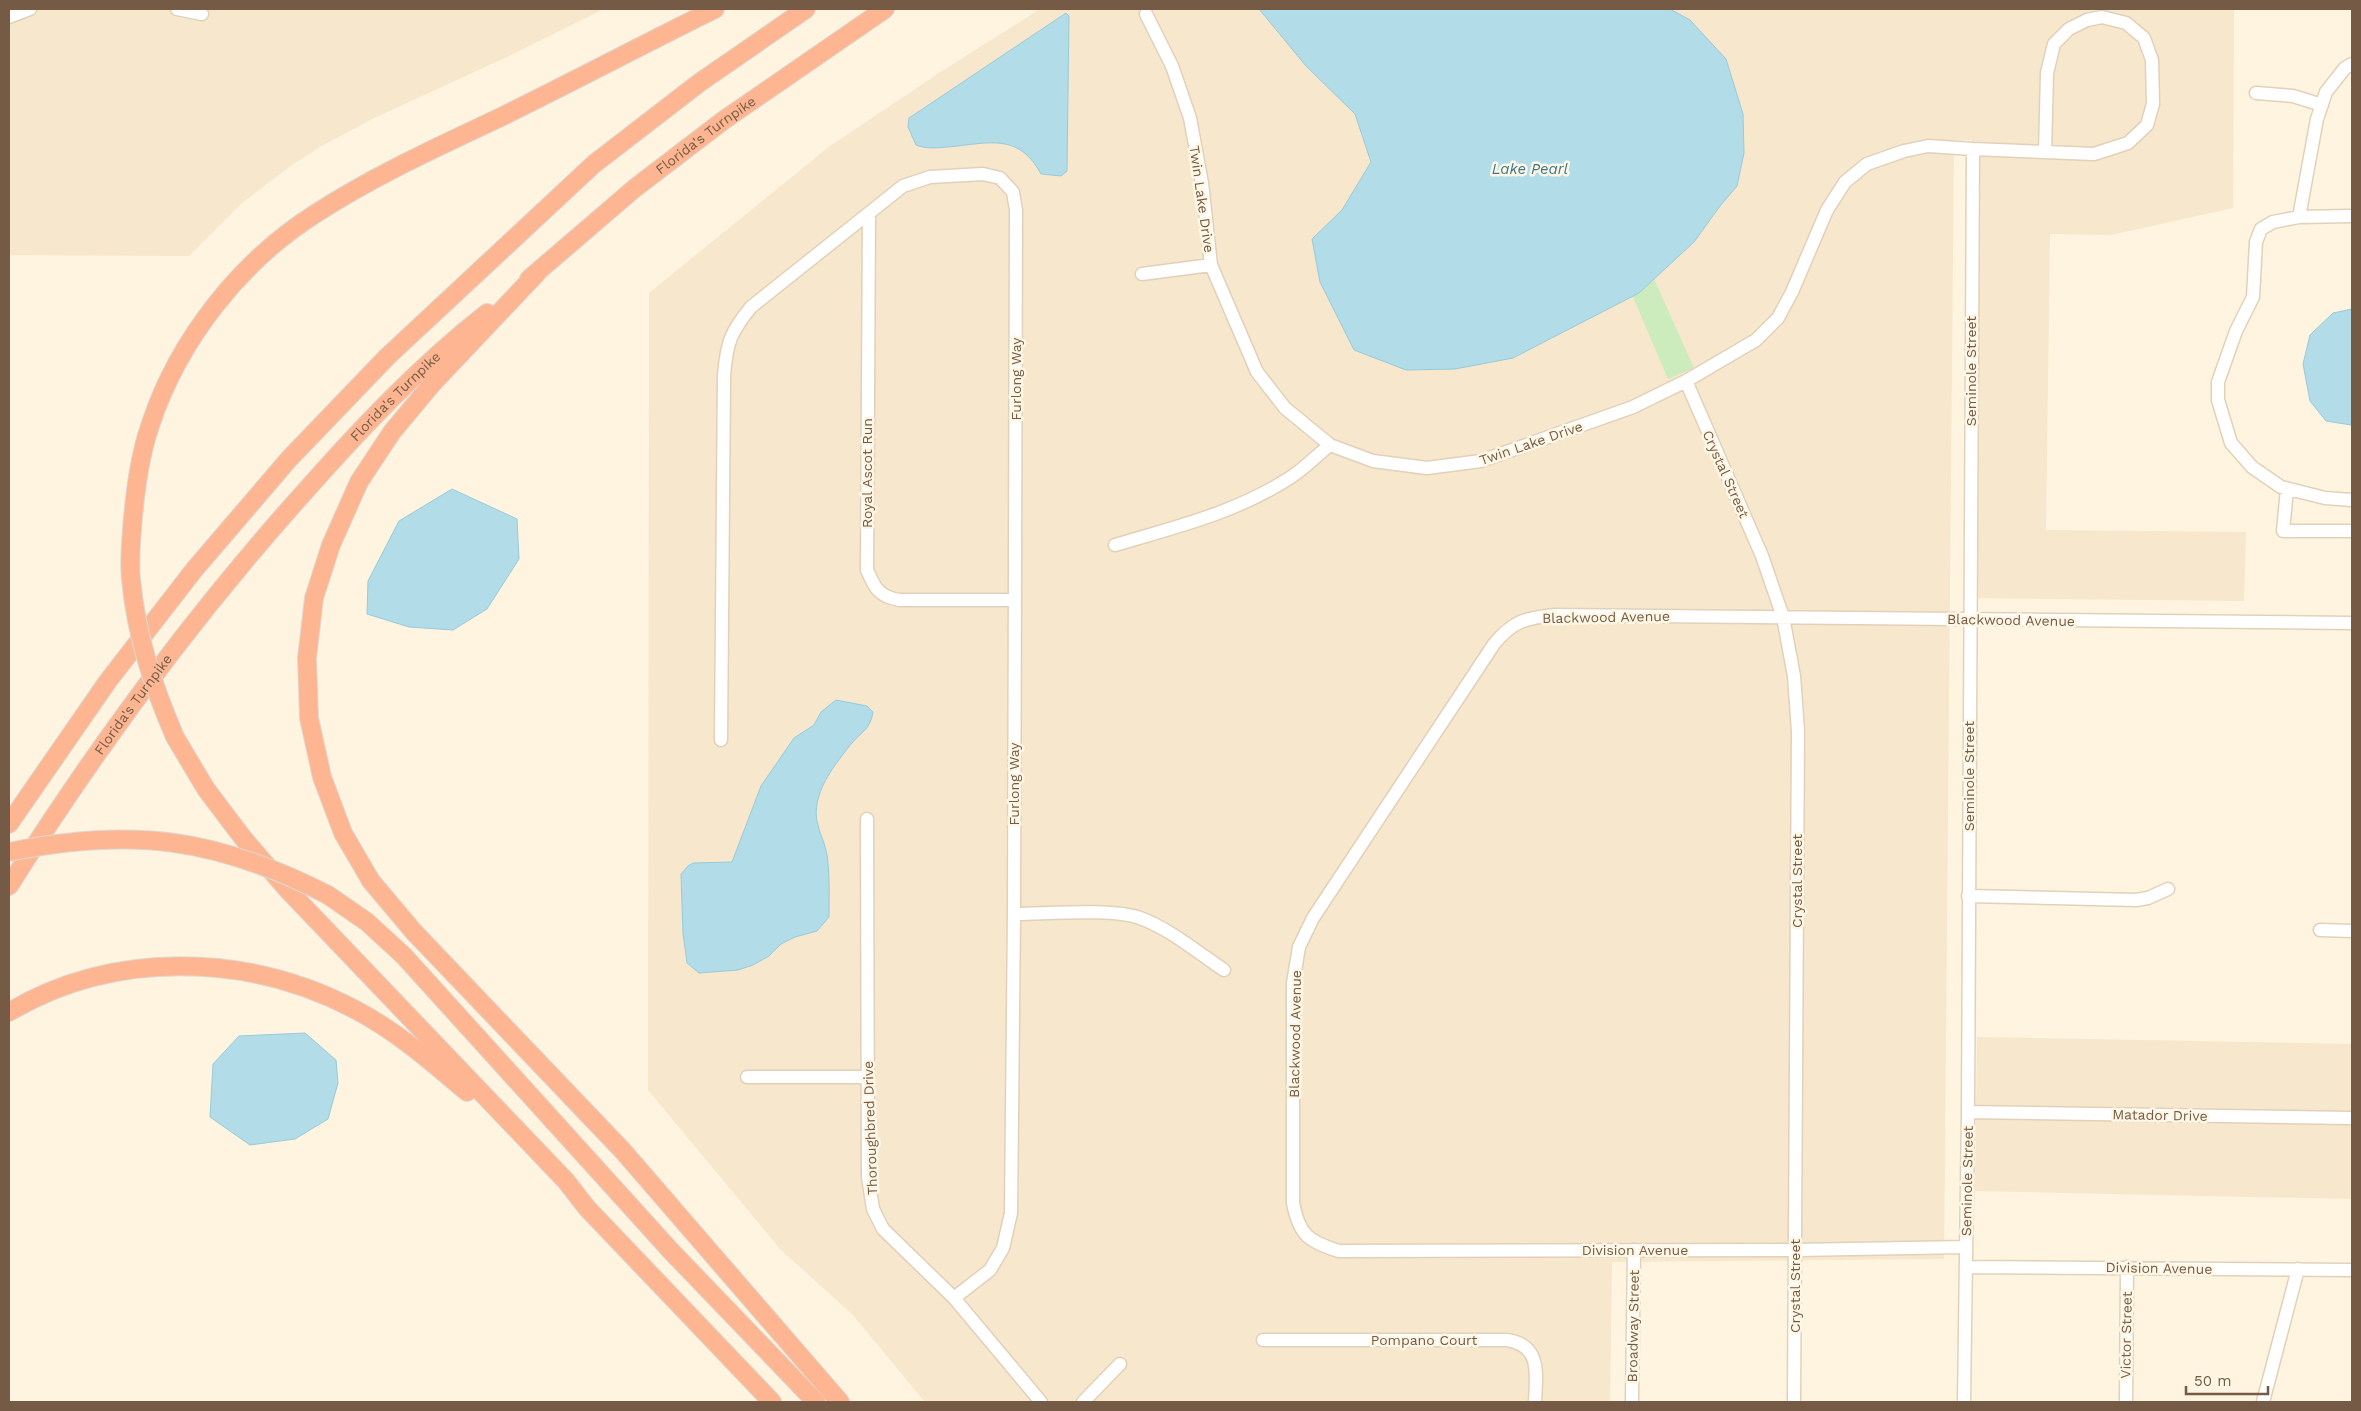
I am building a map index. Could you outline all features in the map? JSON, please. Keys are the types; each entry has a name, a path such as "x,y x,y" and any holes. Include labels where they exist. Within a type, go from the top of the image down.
{"highway":[{"path":"715,9 588,75 365,184 314,214 273,246 235,282 201,325 173,373 151,422 137,478 132,529 131,577 138,627 154,687 175,738 206,789 243,838 286,889 566,1181 587,1208 772,1402"},
{"path":"9,824 108,681 194,570 290,459 386,357 594,164 699,83 806,9"},
{"name":"Florida's Turnpike","path":"9,886 51,818 119,721 188,630 273,527 350,441 448,343 537,273 635,188 724,120 884,9"},
{"path":"537,273 432,384 392,432 359,482 331,545 314,598 307,658 309,718 322,778 343,833 371,881 421,939 623,1151 840,1402"},
{"path":"9,852 52,843 97,839 152,840 200,846 257,862 290,875 328,895 367,922 404,956 670,1251 816,1402"},
{"path":"9,1012 62,988 114,972 167,966 215,967 234,970 263,975 311,989 355,1010 403,1041 449,1076 482,1104 563,1191 587,1208"}],"street":[{"path":"9,17 30,9"},
{"path":"177,9 202,14"},
{"name":"Twin Lake Drive","path":"1146,14 1172,66 1190,118 1202,183 1212,265 1257,372 1285,408 1330,445 1373,461 1427,468 1481,461 1633,408 1686,381 1756,340 1778,318 1792,292 1827,210 1845,182 1867,164 1904,151 1928,146 2045,152"},
{"path":"2102,17 2126,23 2144,38 2152,60 2153,104 2147,125 2128,143 2094,154 2045,152 2046,74 2054,44 2069,29 2087,20 2102,17"},
{"path":"2299,217 2304,186 2326,92 2346,68 2352,64"},
{"path":"2256,93 2293,96 2322,105"},
{"name":"Seminole Street","path":"1964,1402 1968,1112 1969,619 1973,149"},
{"name":"Furlong Way","path":"722,740 724,375 726,348 736,327 751,307 903,186 930,177 983,174 1000,178 1013,192 1016,210 1014,914 1011,1213 1003,1248 990,1270 954,1298"},
{"name":"Royal Ascot Run","path":"870,213 866,570 874,586 885,597 899,600 1015,600"},
{"path":"2352,216 2299,217 2273,222 2261,229 2256,242 2253,296 2236,331 2218,382 2218,400 2231,443 2252,467 2287,489 2325,498 2352,500"},
{"path":"1142,274 1212,265"},
{"name":"Crystal Street","path":"1686,381 1762,556 1783,617 1794,676 1798,731 1794,1402"},
{"path":"1115,545 1210,517 1260,495 1292,476 1330,445"},
{"path":"2287,489 2283,531 2352,531"},
{"name":"Blackwood Avenue","path":"1307,1237 1297,1221 1293,1203 1293,983 1299,948 1313,918 1494,644 1508,628 1536,617 1555,615 2352,623"},
{"name":"Thoroughbred Drive","path":"867,819 868,1177 873,1209 883,1229 954,1298 1042,1402"},
{"path":"1968,896 2136,900 2148,898 2168,889"},
{"path":"1014,914 1117,914 1139,918 1164,930 1224,970"},
{"path":"2320,930 2352,931"},
{"path":"747,1077 868,1077"},
{"name":"Matador Drive","path":"1968,1112 2352,1118"},
{"name":"Division Avenue","path":"1307,1237 1320,1245 1339,1251 1795,1250 1966,1247"},
{"name":"Broadway Street","path":"1632,1402 1634,1250"},
{"name":"Division Avenue","path":"1966,1267 2352,1270"},
{"name":"Victor Street","path":"2126,1402 2127,1267"},
{"path":"2263,1402 2298,1270"},
{"name":"Pompano Court","path":"1263,1340 1507,1340 1519,1342 1531,1352 1536,1368 1535,1402"},
{"path":"1083,1402 1120,1364"}],"shaded area":[{"path":"9,9 604,9 509,56 372,119 320,147 289,167 242,203 189,256 9,255"},
{"path":"1040,9 2234,9 2233,208 2111,235 2050,234 2046,530 2246,532 2244,601 1969,598 1972,140 1954,140 1944,1259 1612,1262 1610,1402 925,1402 852,1314 781,1250 648,1090 649,293 830,146 939,73"},
{"path":"1977,1037 2352,1044 2352,1199 1975,1191"}],"green space":[{"path":"1642,252 1694,368 1668,379 1618,262"}],"water":[{"name":"Lake Pearl","path":"1259,9 1670,9 1690,20 1726,59 1743,114 1744,153 1737,186 1694,242 1639,293 1513,358 1455,369 1406,370 1354,350 1320,282 1312,239 1342,210 1371,162 1355,114 1306,66"},
{"path":"1066,13 1069,16 1067,171 1061,176 1041,174 1032,160 1022,151 1000,143 935,148 916,145 908,127 909,118"},
{"path":"2352,309 2351,425 2326,421 2310,401 2303,364 2310,335 2333,313"},
{"path":"452,489 517,519 519,559 487,609 453,630 409,627 367,614 368,581 399,521"},
{"path":"836,700 867,706 873,712 868,727 852,743 832,770 820,792 816,808 817,822 828,863 829,917 817,931 795,937 781,944 769,956 753,965 738,970 699,973 687,963 683,933 681,874 693,863 732,862 761,786 794,738 814,725 821,712"},
{"path":"305,1033 336,1060 338,1083 328,1119 295,1139 250,1145 210,1117 213,1064 239,1036"}]}
